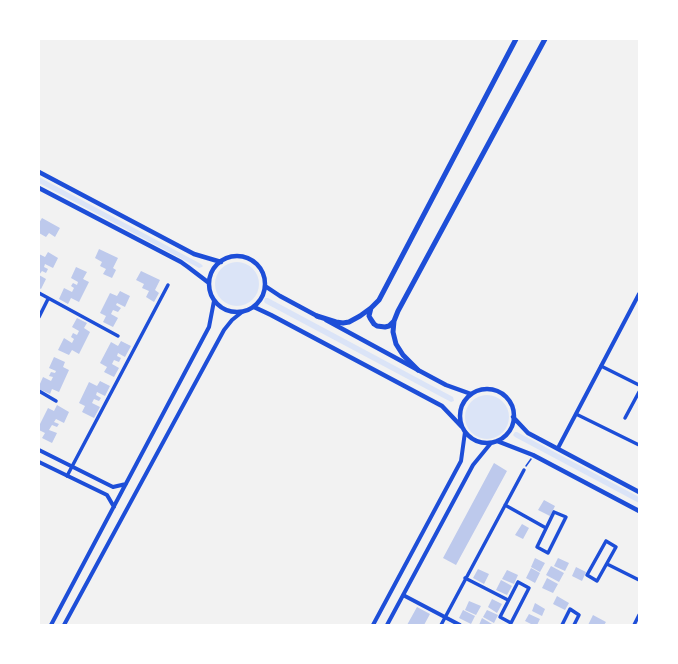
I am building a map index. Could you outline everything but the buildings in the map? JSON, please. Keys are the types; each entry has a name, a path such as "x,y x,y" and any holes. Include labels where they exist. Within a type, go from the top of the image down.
{"main road":[{"path":"317,316 336,322 349,322 371,308 379,300 516,39"},
{"path":"418,370 403,355 396,344 393,332 394,321 545,39"},
{"path":"39,172 194,254 221,262"},
{"path":"39,188 181,262 209,283"},
{"path":"238,256 256,263 263,273 265,286 262,298 254,307 236,313 230,312 219,306 214,301 209,290 210,277 212,271 221,262 238,256"},
{"path":"265,286 280,296 446,385 471,394"},
{"path":"254,307 442,406 469,436 480,442 491,443 507,434 513,417 511,405 504,396 494,390 482,390 471,394 466,398 461,409 460,415 462,427"},
{"path":"371,308 369,316 377,326 385,327 394,321"},
{"path":"513,417 528,433 639,492"},
{"path":"497,441 533,455 639,511"}],"street":[{"path":"67,476 168,285"},
{"path":"39,294 118,336"},
{"path":"558,448 639,294"},
{"path":"39,318 48,299"},
{"path":"51,625 209,327 214,301"},
{"path":"64,625 224,330 232,320 242,312"},
{"path":"601,366 639,385"},
{"path":"39,391 56,401"},
{"path":"625,418 639,392"},
{"path":"576,414 639,445"},
{"path":"373,625 461,460 465,432"},
{"path":"387,625 473,465 491,443"},
{"path":"39,450 113,487 126,484"},
{"path":"39,462 107,495 114,507"},
{"path":"440,625 524,470"},
{"path":"505,505 546,528"},
{"path":"554,512 566,517 548,553 536,547 546,528 554,512"},
{"path":"606,541 616,547 607,564 597,581 587,575 606,541"},
{"path":"607,564 639,580"},
{"path":"465,578 508,600"},
{"path":"518,582 529,588 511,623 500,617 508,600 518,582"},
{"path":"403,596 460,625"},
{"path":"562,625 570,609 579,615 574,625"},
{"path":"634,625 639,615"}],"path":[{"path":"524,470 533,455"}],"shaded area":[{"path":"39,177 203,266 199,268 39,183"},
{"path":"237,262 249,266 255,272 259,284 255,296 249,302 237,306 225,302 219,296 215,284 219,272 225,266"},
{"path":"265,298 268,298 453,397 454,401 451,402 265,303"},
{"path":"487,395 499,399 505,405 509,417 505,429 499,435 487,439 475,435 469,429 465,417 469,405 475,399"},
{"path":"515,432 639,497 639,503 515,437 513,435"}]}
